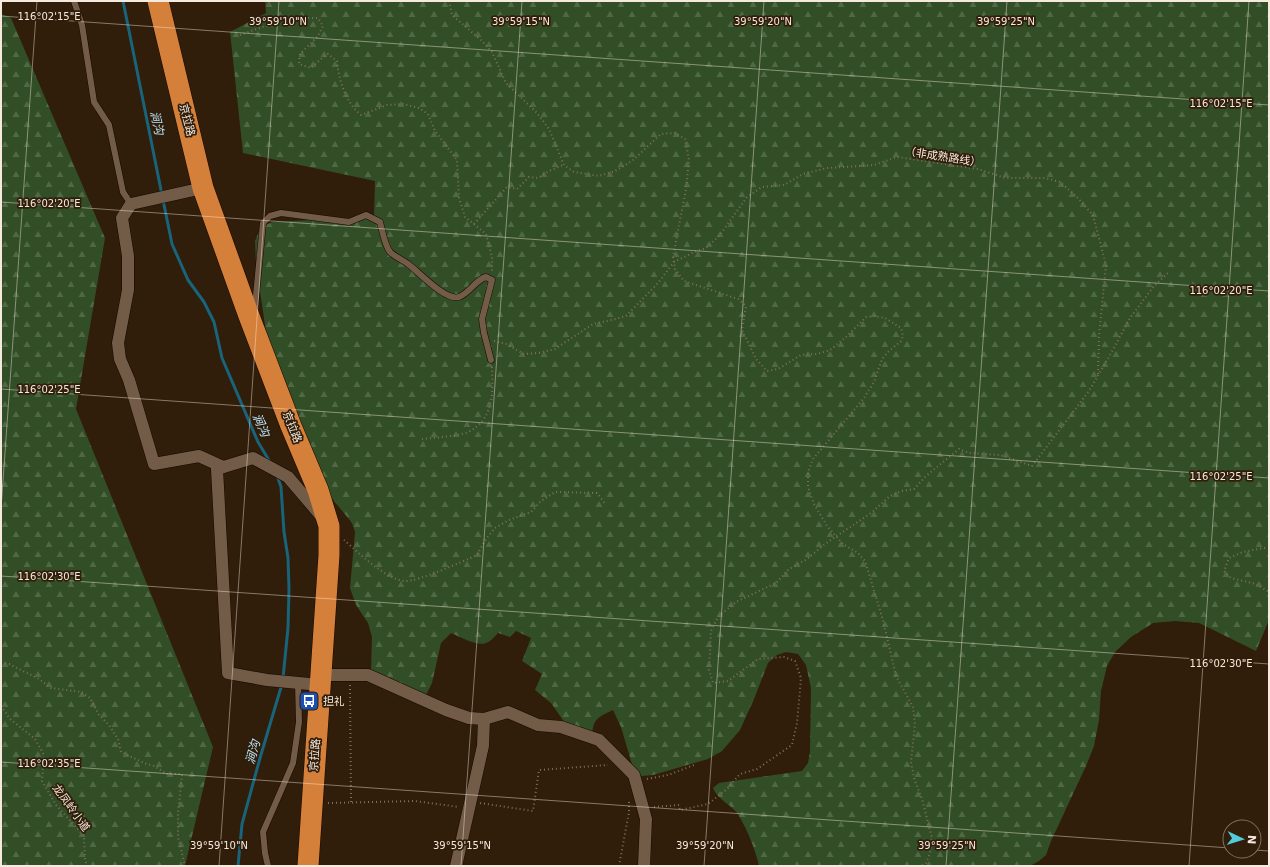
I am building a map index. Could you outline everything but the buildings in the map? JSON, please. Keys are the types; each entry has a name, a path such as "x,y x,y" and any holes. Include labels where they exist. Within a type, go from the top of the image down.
{"highway":[{"name":"京拉路","path":"158,1 204,188 249,316 291,426 318,490 329,526 329,555 308,866"}],"street":[{"path":"204,188 131,204 122,218 128,256 128,290 118,343 120,359 130,380 154,464 199,456 223,467"},
{"path":"329,526 288,477 253,458 217,469 228,673 267,680 298,683 368,675 446,710 470,718 484,719 508,712 538,724 561,727 599,740 634,775 636,780 646,819 644,866"},
{"path":"456,866 483,746 484,719"}],"lane":[{"path":"74,1 82,25 94,102 109,125 123,192 131,204"},
{"path":"249,316 256,306 263,223 270,216 281,213 349,222 366,215 380,222 390,252 409,264 439,290 451,296 458,297 466,293 481,279 486,277 492,280 492,286 482,319 491,360"},
{"path":"268,866 263,832 293,763 299,722 298,683"}],"path":[{"path":"448,1 452,15 482,41 492,52 506,83 537,113 549,129 564,165 574,172 599,176 615,171 632,161 661,134 675,133 685,139 689,160 686,189 673,257 675,269 684,281 738,299 746,306 742,330 756,359 767,371 778,369 801,355 817,354 830,350 846,337 866,317 874,316 885,318 901,328 904,336 882,360 874,382 864,398 814,458 808,472 808,487 814,504 827,526 843,544 858,553 865,561 883,620 896,676 913,707 915,724 911,762 914,778 922,799 932,838 930,852 926,863 921,866"},
{"path":"240,35 282,20 290,23 306,18 318,18 323,26 318,36 300,54 299,64 312,68 328,54 337,61 339,77 348,99 353,109 361,116 387,104 402,104 419,108 428,114 435,131 458,160 459,198 465,217 486,234 492,257 492,280"},
{"name":"（非成熟路线）","path":"674,262 706,248 720,235 747,197 762,187 784,185 803,174 827,168 874,165 897,157 978,169 1005,178 1045,178 1060,182 1077,197 1093,215 1106,265 1099,336 1098,375"},
{"path":"474,224 507,187 517,189 529,177 538,178 549,171 564,165"},
{"path":"486,338 506,344 524,354 539,353 555,349 592,324 626,316 658,283 674,262"},
{"path":"643,808 679,805 680,810 708,804 727,789 740,774 756,769 792,745 797,723 802,678 795,661 784,658 758,659 728,681 714,683 709,670 711,631 718,617 736,602 776,583 789,569 807,559 825,544 871,513 890,496 914,488 926,476 959,449 969,453 1000,455 1016,459 1032,466 1089,391 1130,318 1154,286 1169,272"},
{"path":"422,439 467,433 482,424 490,406 493,386 491,360"},
{"path":"329,526 376,566 392,577 406,581 427,576 477,555 486,539 495,528 509,520 531,512 541,501 555,492 597,493 606,505"},
{"path":"1269,547 1243,552 1229,558 1224,571 1231,578 1256,584 1269,592"},
{"path":"1,663 9,664 39,679 51,688 81,692 90,698 99,715 109,725 118,739 121,752 154,766 167,774 182,774 178,814 178,837 185,866"},
{"path":"350,676 351,802"},
{"name":"龙凤岭小道","path":"1,706 10,719 34,739 44,755 42,781 56,805 84,836 85,860 87,866"},
{"path":"311,804 351,802 415,802 533,811 539,770 615,765 606,746"},
{"path":"636,780 668,775 694,766"},
{"path":"619,866 629,812 629,799"}],"green space":[{"path":"265,1 1269,1 1269,620 1256,651 1199,623 1175,621 1153,623 1131,637 1115,652 1107,666 1101,691 1099,720 1094,746 1046,855 1030,866 759,866 756,853 740,818 734,810 717,795 713,788 719,783 802,771 808,763 810,752 811,688 806,665 798,654 786,652 777,655 768,663 740,730 722,751 708,759 653,775 641,776 634,771 621,727 613,710 596,720 591,740 565,723 551,703 535,690 542,674 522,661 531,638 516,631 510,637 498,633 484,644 475,643 451,633 441,643 432,683 425,697 371,671 372,637 368,623 356,605 350,588 355,532 352,523 326,491 266,332 256,263 255,241 261,227 272,222 374,217 375,181 243,153 230,32 266,13"},
{"path":"1,14 11,18 105,238 76,409 213,747 185,866 1,866"}],"waterway":[{"name":"涧沟","path":"123,1 162,195"},
{"name":"涧沟","path":"163,200 172,244 188,280 204,302 214,322 222,358 258,442 270,462"},
{"name":"涧沟","path":"277,475 281,487 284,532 288,558 289,589 288,628 283,678"},
{"name":"涧沟","path":"238,866 242,824 282,684"}],"place":[{"name":"担礼","path":"309,701"}]}
